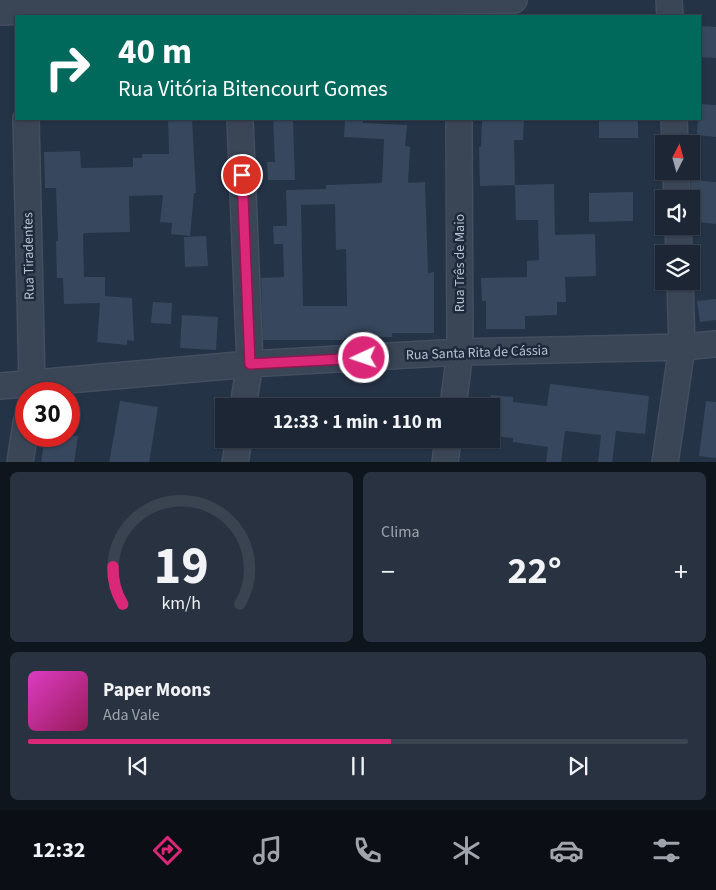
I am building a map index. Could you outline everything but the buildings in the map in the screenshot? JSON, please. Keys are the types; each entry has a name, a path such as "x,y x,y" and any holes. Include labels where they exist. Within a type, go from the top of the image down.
{"street":[{"path":"17,10 459,6 514,0"},
{"path":"669,0 670,15"},
{"name":"Rua Tiradentes","path":"26,120 32,382"},
{"path":"240,120 250,364 245,398"},
{"name":"Rua Três de Maio","path":"454,398 460,352 459,120"},
{"path":"674,120 674,135"},
{"path":"665,462 682,347 680,290"},
{"name":"Rua Santa Rita de Cássia","path":"80,383 250,364 460,352 682,347 716,344"},
{"name":"Rua Santa Rita de Cássia","path":"0,386 15,387"},
{"path":"20,462 22,447"},
{"path":"235,462 237,448"},
{"path":"445,462 447,448"}],"route":[{"path":"242,175 250,364 364,358"}]}
